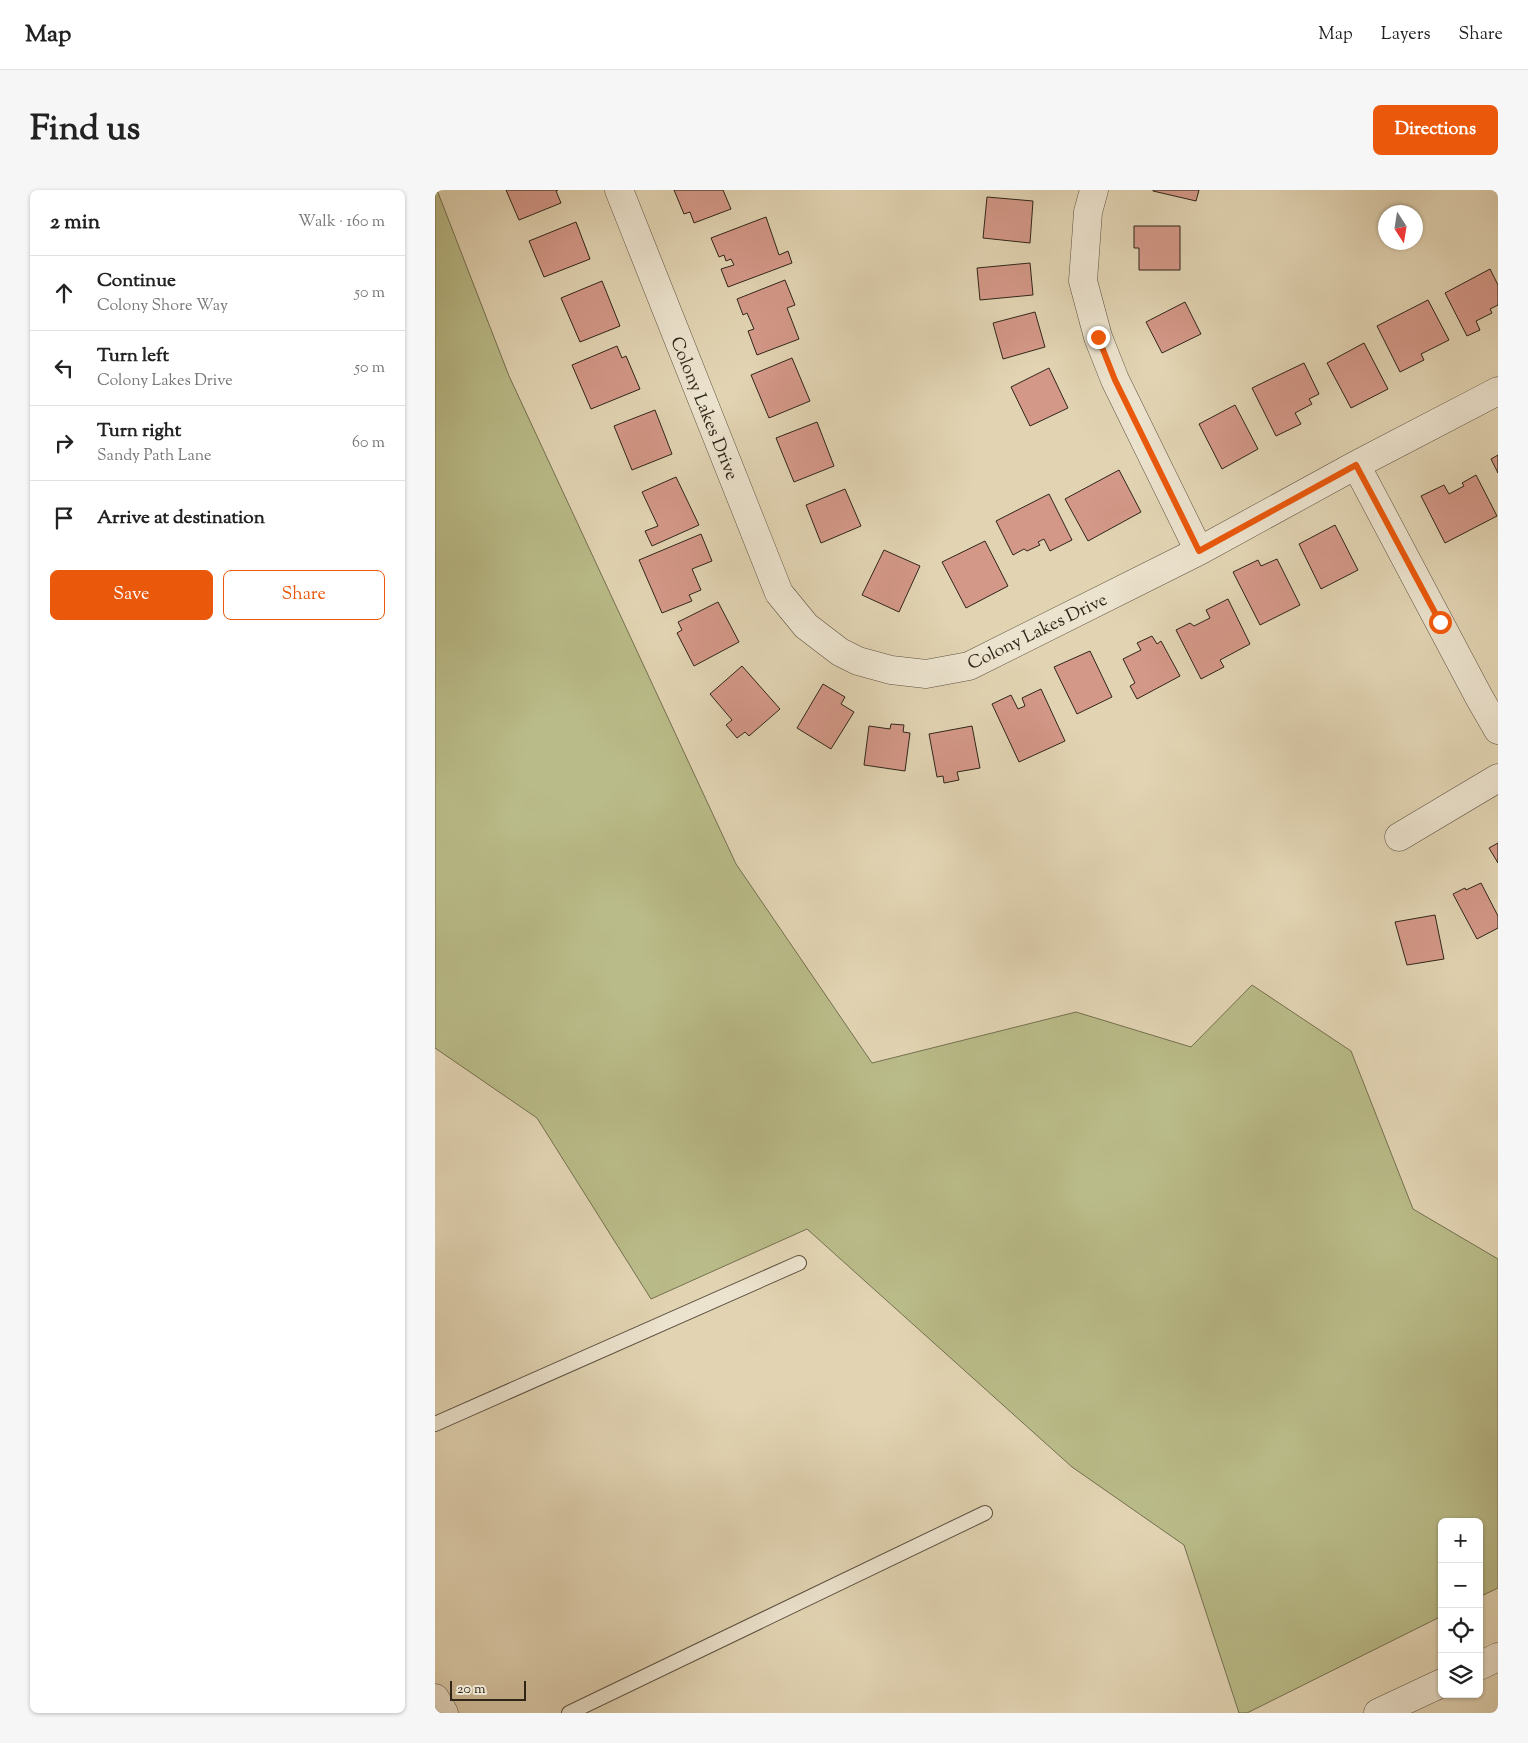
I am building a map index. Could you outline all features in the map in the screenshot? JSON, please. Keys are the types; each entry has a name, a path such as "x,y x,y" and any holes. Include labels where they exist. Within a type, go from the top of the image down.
{"street":[{"name":"Colony Lakes Drive","path":"619,190 779,593 806,626 840,652 858,661 883,668 926,674 969,666 1199,551 1356,465 1498,391"},
{"path":"1094,190 1088,212 1083,281 1098,337 1115,380 1199,551"},
{"path":"1356,465 1498,730"},
{"path":"1399,837 1498,778"},
{"path":"1483,1664 1498,1657"},
{"path":"1378,1713 1438,1685"},
{"path":"435,1698 444,1713"}],"lane":[{"path":"435,1424 799,1263"},
{"path":"569,1713 985,1513"}],"green space":[{"path":"435,190 437,190 509,376 736,864 872,1063 1076,1012 1191,1047 1252,985 1351,1051 1413,1209 1498,1259 1498,1588 1483,1595 1483,1518 1438,1518 1438,1618 1247,1713 1239,1713 1184,1545 1072,1467 807,1229 651,1299 537,1118 435,1048"}],"building":[{"path":"506,190 558,190 556,191 561,203 519,220"},
{"path":"674,190 723,190 731,209 694,223 690,212 684,214"},
{"path":"1153,190 1199,190 1196,201"},
{"path":"987,197 1033,201 1030,243 983,238"},
{"path":"766,217 779,255 788,251 792,263 728,287 721,269 734,265 731,259 726,261 724,255 719,257 711,238"},
{"path":"576,222 590,259 544,277 529,241"},
{"path":"1134,226 1180,226 1180,270 1139,270 1139,248 1134,248"},
{"path":"1030,263 1033,295 980,300 977,268"},
{"path":"1490,269 1498,285 1498,305 1490,309 1492,313 1476,321 1480,330 1467,336 1445,293"},
{"path":"785,280 795,305 787,308 799,339 757,355 748,331 754,329 747,313 743,315 737,299"},
{"path":"602,281 620,326 580,342 561,298"},
{"path":"1428,300 1449,340 1421,354 1424,360 1400,372 1377,326"},
{"path":"1185,302 1201,334 1162,353 1146,322"},
{"path":"1035,312 1045,347 1003,359 993,323"},
{"path":"1364,343 1388,389 1351,408 1327,363"},
{"path":"617,346 622,358 626,356 640,389 591,409 572,365"},
{"path":"792,358 810,401 769,418 751,375"},
{"path":"1304,363 1319,394 1309,399 1312,404 1295,413 1301,424 1276,436 1252,388"},
{"path":"1049,368 1068,408 1030,426 1011,387"},
{"path":"1235,405 1258,449 1222,469 1199,424"},
{"path":"655,410 672,454 632,470 614,426"},
{"path":"817,422 834,466 794,482 776,438"},
{"path":"1498,455 1498,473 1491,459"},
{"path":"1119,470 1141,512 1088,541 1065,499"},
{"path":"1476,475 1497,516 1445,543 1421,496 1444,485 1449,494 1464,486 1462,483"},
{"path":"676,477 699,525 652,546 645,531 658,526 642,492"},
{"path":"845,489 861,526 821,543 806,505"},
{"path":"1049,494 1072,540 1050,551 1044,539 1038,542 1040,545 1027,551 1024,549 1013,555 996,521"},
{"path":"1335,525 1358,570 1321,589 1299,544"},
{"path":"701,534 712,561 692,569 701,590 689,595 692,601 662,613 639,560"},
{"path":"985,541 1008,586 966,608 942,562"},
{"path":"884,550 920,566 899,612 862,595"},
{"path":"1277,559 1300,605 1260,625 1233,572 1258,560 1261,566"},
{"path":"1228,599 1250,644 1220,660 1224,667 1201,679 1176,630 1190,623 1194,626 1210,618 1206,610"},
{"path":"718,602 739,642 694,666 677,633 682,630 678,622"},
{"path":"1152,636 1157,644 1161,641 1180,676 1137,699 1130,686 1135,683 1123,659 1141,650 1137,643"},
{"path":"1090,651 1112,697 1077,714 1054,667"},
{"path":"742,666 780,709 749,736 745,732 737,738 726,725 732,720 710,694"},
{"path":"823,684 845,697 841,704 854,712 831,749 797,728"},
{"path":"1041,689 1065,741 1019,762 992,704 1011,695 1018,709 1025,706 1022,698"},
{"path":"891,724 904,725 903,732 910,733 905,771 864,765 869,726 890,729"},
{"path":"972,726 980,768 957,772 959,780 944,783 943,776 937,777 929,734"},
{"path":"1498,843 1498,863 1489,848"},
{"path":"1481,883 1498,916 1498,928 1477,939 1453,894"},
{"path":"1435,915 1444,959 1407,965 1395,922"}],"route":[{"path":"1098,337 1115,380 1199,551 1356,465 1440,622"}]}
